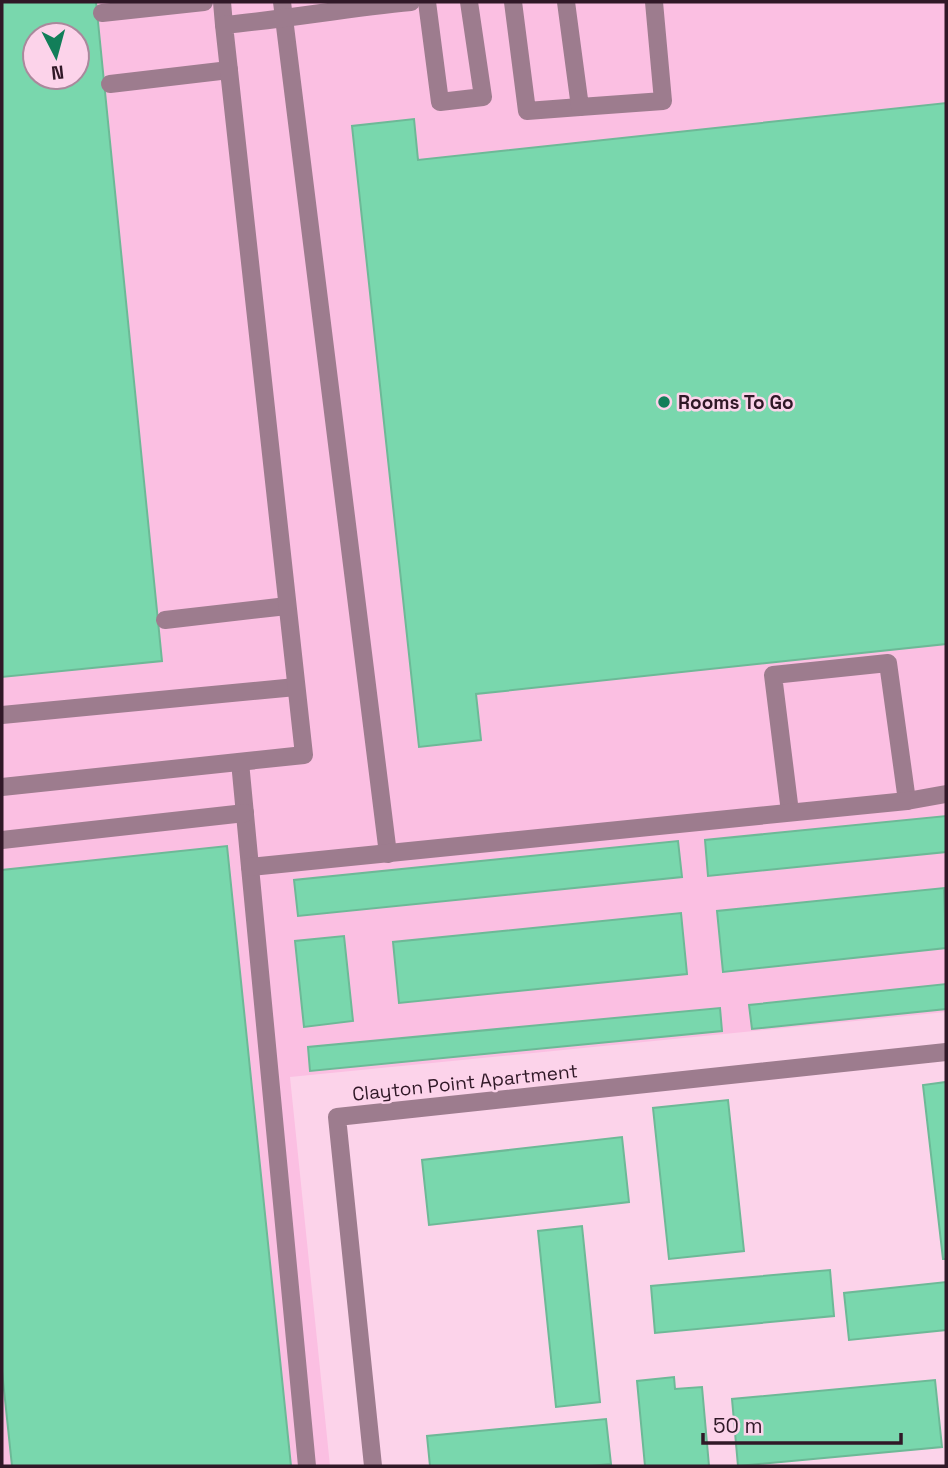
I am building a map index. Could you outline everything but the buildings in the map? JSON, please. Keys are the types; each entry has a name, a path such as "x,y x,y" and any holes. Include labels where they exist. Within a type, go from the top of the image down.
{"lane":[{"path":"102,13 204,2"},
{"path":"2,787 304,755 222,2"},
{"path":"224,25 283,11 411,2"},
{"path":"426,2 440,102 483,97 469,2"},
{"path":"513,2 527,111 663,101 654,2"},
{"path":"566,2 580,107"},
{"path":"283,11 388,854"},
{"path":"110,83 229,70"},
{"path":"165,620 287,606"},
{"path":"790,812 773,675 888,663 907,801"},
{"path":"2,715 296,687"},
{"path":"240,762 307,1466"},
{"path":"250,867 907,801 946,793"},
{"path":"2,840 245,813"},
{"name":"Clayton Point Apartment","path":"373,1466 337,1117 946,1052"}],"shaded area":[{"path":"2,2 946,2 946,1012 290,1077 330,1466 2,1466"}],"place":[{"name":"Rooms To Go","path":"664,402"}]}
